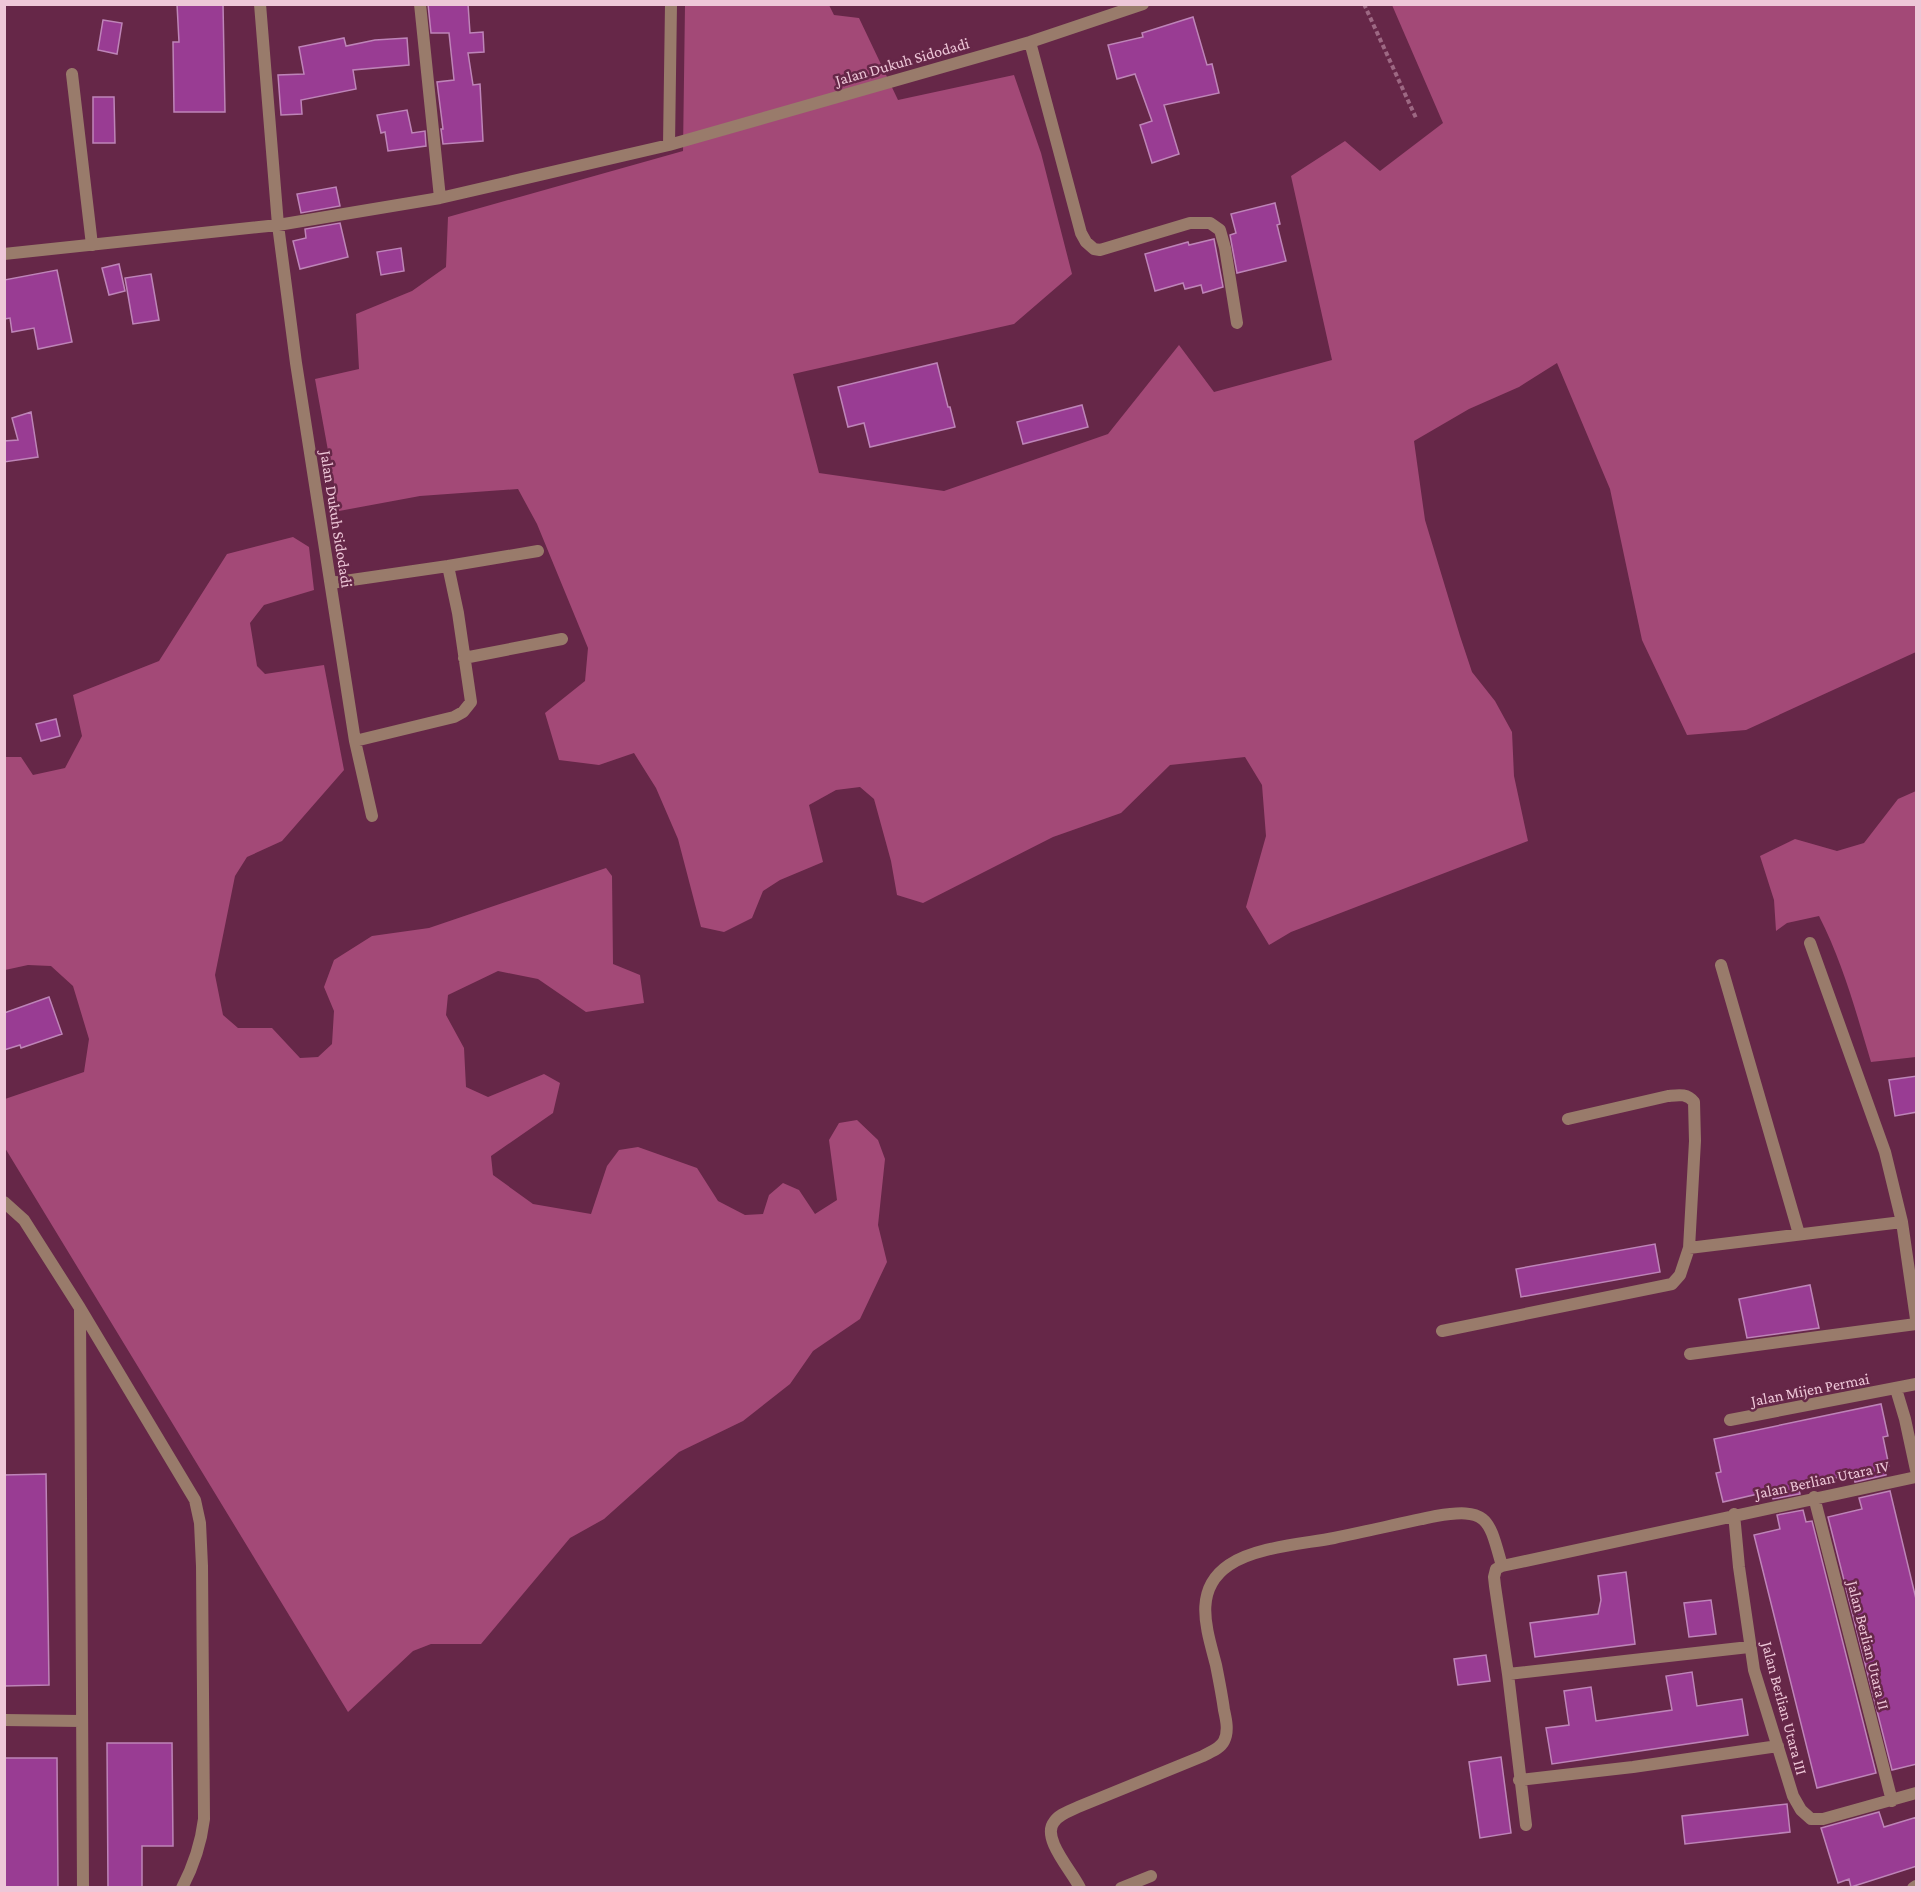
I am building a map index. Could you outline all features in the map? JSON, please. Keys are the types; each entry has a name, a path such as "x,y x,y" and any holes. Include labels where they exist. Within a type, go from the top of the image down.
{"street":[{"name":"Jalan Dukuh Sidodadi","path":"260,4 278,225 296,363 355,741 372,816"},
{"path":"420,4 440,198"},
{"path":"669,145 671,4"},
{"name":"Jalan Dukuh Sidodadi","path":"4,255 278,225 440,198 669,145 1030,42 1143,4"},
{"path":"1030,42 1081,233 1086,242 1094,249 1100,250 1190,223 1210,223 1220,230 1225,248 1237,323"},
{"path":"72,74 92,245"},
{"path":"331,583 538,551"},
{"path":"355,741 454,717 463,712 471,702 458,613 448,566"},
{"path":"464,658 562,639"},
{"path":"1810,943 1885,1152 1902,1222 1917,1319"},
{"path":"1721,965 1799,1234"},
{"path":"1442,1331 1672,1284 1680,1275 1689,1248 1695,1142 1692,1099 1680,1095 1668,1096 1568,1119"},
{"path":"4,1202 24,1220 80,1308 195,1500 200,1523 202,1566 204,1819 201,1844 193,1868 182,1887"},
{"path":"1689,1248 1902,1222"},
{"path":"80,1308 83,1887"},
{"path":"1690,1354 1917,1324"},
{"name":"Jalan Mijen Permai","path":"1730,1420 1917,1384"},
{"path":"1896,1389 1917,1470"},
{"name":"Jalan Berlian Utara IV","path":"1502,1566 1814,1497 1917,1477"},
{"name":"Jalan Berlian Utara II","path":"1814,1497 1892,1801"},
{"path":"1080,1887 1052,1843 1049,1832 1053,1822 1078,1807 1203,1756 1218,1748 1226,1738 1227,1727 1222,1699 1204,1616 1207,1594 1217,1574 1231,1564 1259,1553 1418,1520 1466,1513 1480,1516 1486,1521 1491,1529 1502,1566 1496,1569 1494,1577 1526,1825"},
{"name":"Jalan Berlian Utara III","path":"1734,1515 1749,1647 1793,1796 1801,1810 1811,1819 1823,1819 1892,1801"},
{"path":"1508,1674 1749,1647"},
{"path":"4,1720 81,1721"},
{"path":"1519,1780 1633,1767 1778,1746"},
{"path":"1892,1801 1917,1793"},
{"path":"1121,1887 1151,1876"}],"path":[{"path":"1364,4 1416,118"}],"shaded area":[{"path":"685,5 829,5 834,15 859,18 898,100 1014,75 1041,153 1072,274 1014,324 793,374 819,473 944,491 1108,434 1179,345 1214,392 1332,360 1291,176 1345,141 1380,171 1443,123 1392,5 1916,5 1916,652 1746,730 1687,735 1642,640 1610,489 1557,363 1519,387 1469,409 1414,441 1425,520 1472,672 1495,701 1512,732 1514,776 1528,841 1291,932 1269,945 1246,907 1266,836 1262,785 1245,757 1170,765 1121,813 1053,837 923,903 897,895 891,861 874,799 860,787 836,790 809,805 823,862 780,880 763,891 752,918 724,932 701,927 678,839 656,788 634,753 599,765 559,760 545,713 585,681 588,648 537,524 518,489 420,496 339,511 315,379 359,369 356,314 412,291 446,267 448,217 683,151"},
{"path":"293,537 309,547 314,590 264,605 250,623 257,666 265,674 324,665 344,770 282,841 247,857 235,876 215,975 223,1015 238,1028 272,1028 300,1058 318,1057 332,1044 334,1011 324,987 334,960 372,936 429,928 606,868 612,876 613,964 640,975 644,1003 586,1012 538,979 498,971 448,995 446,1015 464,1048 466,1087 488,1097 544,1074 560,1083 553,1113 491,1156 493,1175 533,1204 591,1214 607,1166 619,1150 638,1147 697,1168 718,1201 745,1215 763,1214 769,1195 783,1183 799,1190 815,1214 837,1200 829,1140 839,1123 857,1120 878,1140 885,1159 878,1225 887,1262 860,1319 813,1351 790,1384 743,1421 679,1452 604,1519 570,1538 481,1644 431,1644 413,1651 348,1712 5,1148 5,1099 84,1072 89,1039 73,986 51,966 28,965 5,970 5,757 21,757 33,775 65,768 82,736 73,695 159,661 227,554"},
{"path":"1916,791 1916,1057 1871,1062 1842,970 1819,916 1787,923 1776,931 1774,900 1760,856 1795,839 1837,851 1864,843 1898,799"}],"building":[{"path":"177,4 223,4 225,112 174,112 173,42 179,42"},
{"path":"428,4 468,4 470,33 483,32 484,52 468,53 473,85 480,84 483,141 443,144 437,82 454,80 449,33 431,33"},
{"path":"1193,17 1207,65 1212,64 1219,93 1164,105 1179,154 1152,163 1140,125 1152,121 1135,74 1117,79 1108,45 1143,37 1142,33"},
{"path":"103,20 122,23 117,54 98,50"},
{"path":"344,38 346,46 375,40 407,38 409,65 353,70 356,89 301,100 302,114 281,115 278,75 304,74 299,47"},
{"path":"93,97 114,97 115,143 93,143"},
{"path":"407,110 412,133 425,131 426,146 388,151 385,132 381,133 377,115"},
{"path":"336,187 340,206 301,213 297,194"},
{"path":"1275,203 1280,224 1277,225 1286,261 1237,273 1230,235 1236,233 1231,214"},
{"path":"340,223 348,257 300,269 293,241 306,238 305,229"},
{"path":"1214,239 1223,287 1203,293 1201,285 1185,289 1183,283 1155,291 1145,254 1188,242 1189,245"},
{"path":"401,248 404,271 381,275 377,252"},
{"path":"119,264 125,291 109,295 102,268"},
{"path":"57,270 72,342 38,349 34,328 12,332 10,318 4,319 4,280"},
{"path":"151,274 159,320 133,324 125,278"},
{"path":"937,363 955,427 870,447 864,423 848,427 838,387"},
{"path":"1082,405 1088,427 1023,444 1017,422"},
{"path":"31,412 38,457 4,462 4,441 18,440 12,418"},
{"path":"56,719 60,736 41,741 36,724"},
{"path":"49,997 62,1034 21,1048 20,1045 4,1050 4,1013"},
{"path":"1917,1076 1917,1112 1895,1116 1889,1080"},
{"path":"1655,1244 1660,1272 1521,1297 1516,1269"},
{"path":"1810,1285 1819,1328 1747,1338 1739,1299"},
{"path":"1881,1404 1888,1436 1883,1437 1889,1466 1885,1467 1886,1475 1855,1482 1853,1474 1798,1486 1800,1494 1773,1499 1771,1491 1723,1502 1716,1473 1721,1472 1714,1439"},
{"path":"46,1474 49,1685 4,1686 4,1475"},
{"path":"1890,1491 1917,1603 1917,1764 1892,1770 1828,1517 1862,1509 1859,1498"},
{"path":"1803,1510 1806,1522 1812,1521 1876,1773 1817,1788 1754,1535 1780,1529 1777,1515"},
{"path":"1626,1572 1635,1644 1535,1657 1530,1623 1598,1614 1601,1600 1598,1576"},
{"path":"1711,1600 1716,1634 1689,1637 1684,1603"},
{"path":"1486,1655 1490,1681 1458,1685 1454,1659"},
{"path":"1692,1672 1697,1706 1742,1699 1748,1735 1552,1764 1546,1728 1569,1725 1564,1691 1591,1687 1596,1721 1672,1710 1666,1676"},
{"path":"107,1743 172,1743 173,1846 142,1846 142,1887 108,1887"},
{"path":"1501,1757 1511,1833 1480,1838 1469,1762"},
{"path":"4,1758 57,1758 58,1887 4,1887"},
{"path":"1787,1804 1790,1832 1685,1844 1682,1816"},
{"path":"1879,1812 1884,1827 1917,1817 1917,1866 1851,1887 1849,1879 1838,1883 1821,1828"}]}
